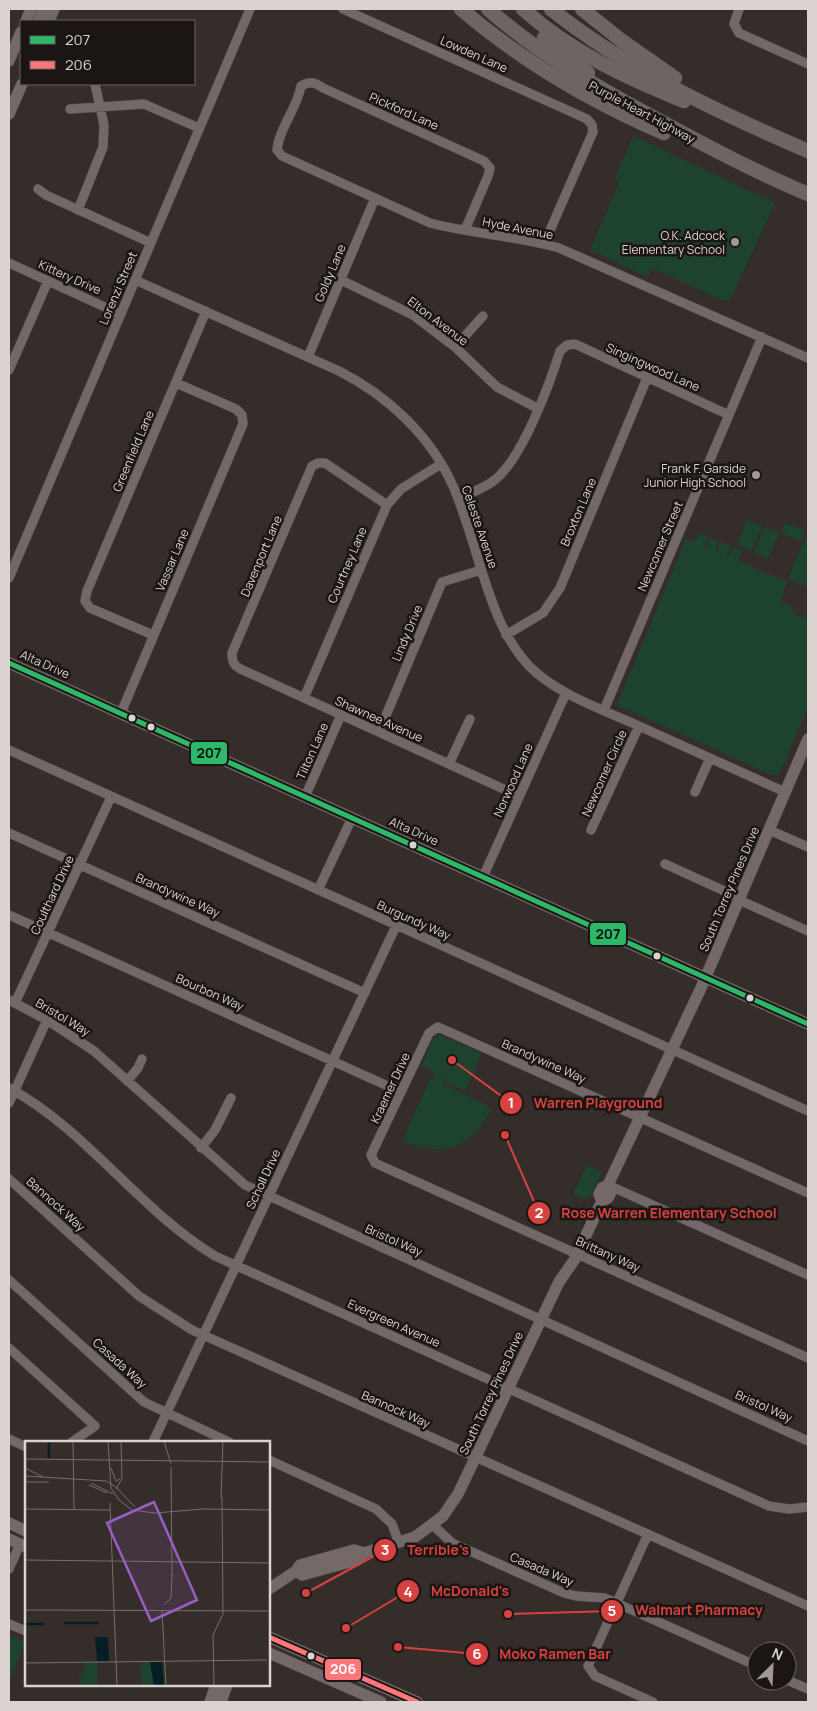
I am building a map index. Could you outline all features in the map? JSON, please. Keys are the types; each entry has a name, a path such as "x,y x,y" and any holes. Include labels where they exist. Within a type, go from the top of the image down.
{"highway":[{"path":"461,9 522,57 595,101 737,162"},
{"name":"Purple Heart Highway","path":"488,9 553,61 584,80 737,162 808,194"},
{"path":"512,9 591,76 650,116"},
{"path":"523,9 566,43 608,68 767,133"},
{"path":"551,9 614,54 729,114 808,152"},
{"path":"582,9 636,51 729,114"}],"main road":[{"path":"9,61 20,34"},
{"path":"9,114 22,85"},
{"name":"Alta Drive","path":"9,663 808,1024"},
{"name":"South Torrey Pines Drive","path":"296,1571 302,1575 357,1560 364,1553 415,1537 433,1525 452,1505 559,1282 577,1254 602,1200 608,1198 611,1192 608,1185 706,978 808,739"},
{"path":"9,1523 25,1531"},
{"name":"South Torrey Pines Drive","path":"270,1589 296,1571 300,1565 354,1550 364,1553"},
{"path":"316,1571 319,1564 346,1552"},
{"path":"270,1637 417,1702"},
{"path":"270,1653 381,1702"},
{"path":"210,1702 216,1686"},
{"path":"221,1702 227,1686"}],"street":[{"name":"Lorenzi Street","path":"9,578 250,9"},
{"name":"Lowden Lane","path":"343,9 578,115 592,125 593,132 544,244"},
{"path":"739,9 734,24 739,33 808,64"},
{"name":"Pickford Lane","path":"277,150 278,142 301,86 307,82 315,82 323,88 484,162 490,168 465,230"},
{"path":"78,210 103,148 104,125 95,85"},
{"path":"70,109 134,103 144,104 199,128"},
{"name":"Hyde Avenue","path":"277,150 282,156 418,218 465,230 544,244 584,258 808,358"},
{"path":"38,189 46,196 150,243"},
{"name":"Goldy Lane","path":"308,357 375,198"},
{"name":"Kittery Drive","path":"9,263 120,314"},
{"name":"Celeste Avenue","path":"135,280 348,376 386,400 419,432 441,464 458,498 496,613 506,635 529,666 566,693 785,792"},
{"name":"Elton Avenue","path":"341,280 395,304 455,347 497,387 537,408"},
{"path":"9,370 12,352 48,281"},
{"name":"Greenfield Lane","path":"153,635 90,608 85,601 87,591 206,311"},
{"path":"455,347 482,316"},
{"name":"Newcomer Street","path":"604,710 762,337"},
{"name":"Singingwood Lane","path":"537,408 560,351 567,345 575,344 729,415"},
{"name":"Broxton Lane","path":"506,635 543,613 560,588 647,378"},
{"name":"Vassar Lane","path":"121,714 240,432 242,415 236,409 176,383"},
{"path":"458,498 487,485 510,464 537,408"},
{"name":"Davenport Lane","path":"232,661 232,653 309,471 318,463 329,465 387,505"},
{"name":"Courtney Lane","path":"304,698 387,505 401,489 441,464"},
{"name":"Lindy Drive","path":"380,732 442,582 481,570"},
{"name":"Shawnee Avenue","path":"232,661 236,667 519,796"},
{"name":"Norwood Lane","path":"483,877 566,693"},
{"name":"Tilton Lane","path":"305,797 341,715"},
{"path":"449,764 470,719"},
{"name":"Newcomer Circle","path":"592,830 639,726"},
{"name":"Burgundy Way","path":"9,750 808,1111"},
{"path":"695,792 710,758"},
{"name":"Coulthard Drive","path":"12,1002 48,932 111,797"},
{"path":"318,890 352,818"},
{"path":"769,830 808,847"},
{"name":"Brandywine Way","path":"9,833 365,993"},
{"path":"665,864 808,931"},
{"name":"Bourbon Way","path":"9,915 402,1092"},
{"name":"Scholl Drive","path":"153,1441 396,926"},
{"name":"Bristol Way","path":"12,1002 47,1020 94,1051 244,1185 808,1441"},
{"path":"9,1103 12,1089 47,1020"},
{"name":"Brandywine Way","path":"434,1028 442,1028 808,1193"},
{"name":"Kraemer Drive","path":"372,1159 372,1152 429,1033 434,1028"},
{"path":"127,1081 142,1059"},
{"name":"Evergreen Avenue","path":"12,1089 60,1124 185,1236 215,1256 769,1506 788,1509 808,1507"},
{"path":"201,1148 215,1130 231,1098"},
{"name":"Brittany Way","path":"372,1159 375,1163 808,1358"},
{"name":"Bannock Way","path":"9,1179 139,1296 178,1322 476,1458 808,1606"},
{"path":"608,1185 808,1275"},
{"name":"Casada Way","path":"9,1280 144,1402 227,1441"},
{"path":"9,1348 95,1426 73,1441"},
{"path":"9,1439 25,1447"},
{"path":"270,1460 376,1509 392,1524 399,1543"},
{"name":"Casada Way","path":"433,1525 452,1542 564,1593 576,1596 599,1597 747,1662"},
{"path":"648,1534 589,1661 589,1669 595,1676 653,1702"},
{"path":"9,1569 15,1544"},
{"path":"9,1624 25,1632"}],"green space":[{"path":"633,136 775,203 730,300 722,300 652,268 648,277 590,250 619,183 615,178"},
{"path":"747,520 762,526 751,551 737,544"},
{"path":"785,523 805,531 801,541 781,533"},
{"path":"765,527 779,533 768,559 754,552"},
{"path":"808,532 808,588 788,579"},
{"path":"699,533 708,537 704,547 706,547 710,538 719,542 715,551 717,552 721,542 731,546 726,556 728,557 733,547 742,551 738,561 787,582 780,601 793,607 793,613 808,620 808,707 779,775 772,775 617,705 686,539 695,543"},
{"path":"439,1035 482,1053 465,1091 446,1082 446,1080 432,1076 434,1072 421,1066 435,1036"},
{"path":"436,1077 444,1081 443,1084 490,1107 490,1111 473,1134 453,1147 429,1149 402,1141 430,1079"},
{"path":"587,1165 602,1172 590,1197 583,1199 573,1194"},
{"path":"9,1635 25,1642 11,1677 9,1676"}],"transit line":[{"name":"207","path":"9,663 808,1024"},
{"name":"206","path":"270,1637 417,1702"}],"place":[{"name":"O.K. Adcock Elementary School","path":"735,242"},
{"name":"Frank F. Garside Junior High School","path":"756,475"},
{"name":"Warren Playground","path":"452,1060"},
{"name":"Rose Warren Elementary School","path":"505,1135"},
{"name":"Terrible's","path":"306,1593"},
{"name":"Walmart Pharmacy","path":"508,1614"},
{"name":"McDonald's","path":"346,1628"},
{"name":"Moko Ramen Bar","path":"398,1647"}]}
